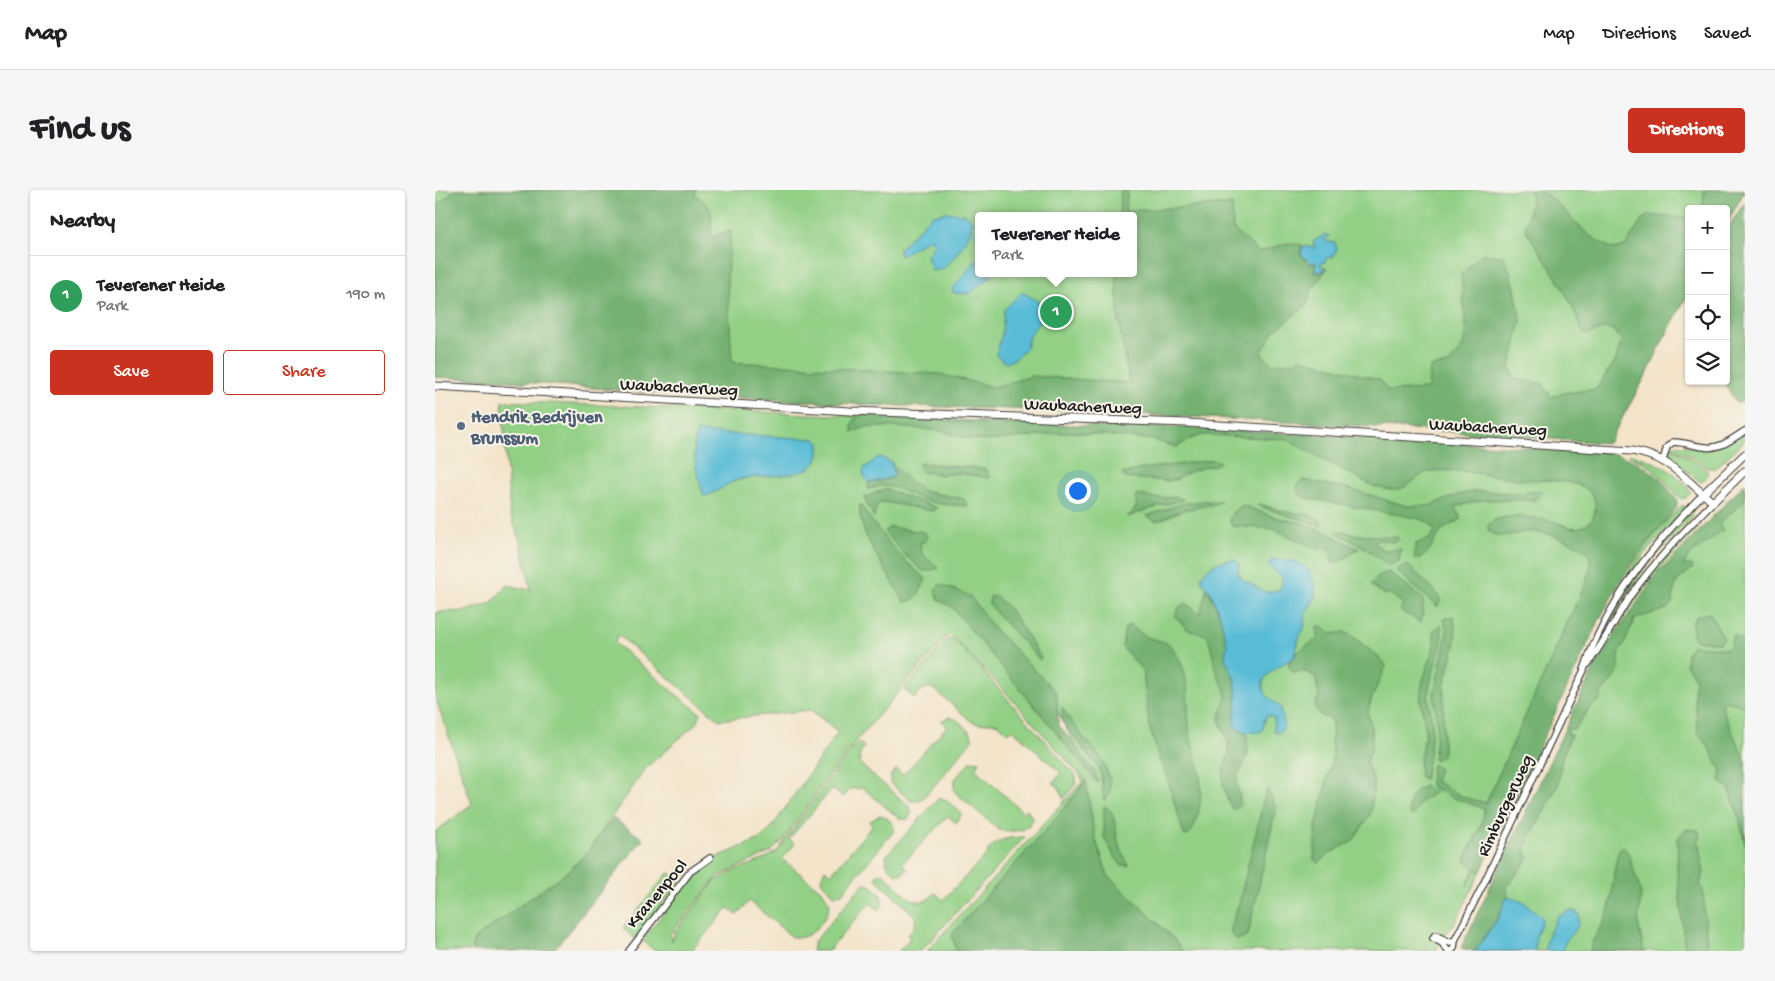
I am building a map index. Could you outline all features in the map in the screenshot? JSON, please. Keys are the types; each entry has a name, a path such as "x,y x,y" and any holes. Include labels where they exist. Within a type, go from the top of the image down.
{"street":[{"name":"Waubacherweg","path":"435,386 840,411 1187,423 1632,451 1645,453 1663,460 1713,502"},
{"path":"1663,460 1667,447 1673,442 1716,447 1745,430"},
{"path":"1703,494 1745,454"},
{"path":"1713,502 1745,471"},
{"name":"Rimburgerweg","path":"1449,951 1454,948 1455,940 1584,670 1590,651 1604,622 1637,570 1661,539 1703,494"},
{"name":"Rimburgerweg","path":"1584,670 1647,573 1713,502"},
{"name":"Kranenpool","path":"629,951 690,872 710,858"},
{"path":"1449,951 1434,937 1450,942 1455,940"}],"green space":[{"path":"435,190 1745,190 1730,218 1730,205 1685,205 1685,299 1649,370 1608,443 1398,428 1082,411 876,405 654,393 488,379 435,377"},
{"path":"455,190 696,190 695,195 706,203 711,213 711,237 731,231 727,275 732,362 940,374 993,387 1032,376 1129,383 1118,314 1116,277 1137,277 1137,212 1119,212 1121,190 1128,190 1125,211 1232,204 1233,229 1259,252 1288,243 1302,245 1300,254 1309,264 1316,264 1314,272 1321,274 1326,268 1326,270 1311,291 1307,305 1274,331 1261,354 1272,364 1294,362 1299,358 1380,380 1388,391 1428,389 1430,367 1449,364 1464,344 1465,320 1461,274 1482,254 1504,256 1514,284 1521,321 1510,367 1515,379 1543,384 1551,397 1564,393 1596,389 1616,360 1621,340 1615,331 1605,328 1588,335 1582,332 1571,304 1557,278 1525,228 1532,198 1529,190 1537,191 1551,198 1581,228 1600,243 1614,249 1625,246 1642,220 1648,215 1685,217 1685,299 1649,370 1608,443 1398,428 1082,411 876,405 654,393 488,379 435,377 435,207"},
{"path":"1704,190 1745,190 1730,218 1730,205 1703,204"},
{"path":"1744,203 1745,406 1742,401 1737,404 1725,385 1730,385 1730,225"},
{"path":"502,401 1141,428 1615,459 1575,653 1513,791 1467,886 1476,869 1480,873 1456,921 1445,936 1443,935 1436,951 1183,951 1173,938 1108,876 1095,838 1085,779 1070,805 953,934 956,951 927,951 1083,781 1080,775 998,684 949,634 852,746 784,839 771,852 718,876 670,934 672,941 675,932 716,880 777,852 834,772 855,745 859,743 864,747 859,756 861,765 908,805 912,812 908,819 900,819 863,788 851,789 843,797 832,789 789,839 795,844 782,859 823,892 830,904 821,923 810,934 797,938 791,936 749,901 737,915 728,908 691,951 655,951 642,940 708,861 760,839 770,830 838,732 811,710 719,720 618,635 615,643 700,713 698,722 646,768 588,851 570,870 472,947 473,951 435,951 435,832 472,804 435,696 435,614 439,612 466,611 491,603 507,585 531,590 521,543 510,514","holes":["987,649 1048,693 1082,759 1083,765"]},
{"path":"857,414 1007,424 1175,427 1606,452 1625,457 1650,470 1664,483 1677,501 1677,505 1638,554 1621,580 1597,624 1480,873 1465,861 1480,828 1484,808 1481,809 1432,787 1430,782 1432,764 1439,769 1435,781 1463,797 1486,803 1586,582 1591,561 1589,555 1580,546 1565,539 1535,532 1500,536 1489,532 1488,526 1492,521 1499,518 1517,517 1537,518 1572,527 1584,526 1591,521 1595,513 1595,501 1590,492 1568,482 1518,479 1473,472 1451,471 1426,473 1400,489 1391,490 1373,486 1286,439 1203,435 1176,447 1153,440 1071,432 989,441 969,439 943,431 895,427 867,427 852,432 852,425"},
{"path":"1745,433 1745,440 1716,468 1707,468 1693,457 1671,447 1674,445 1689,446 1711,450"},
{"path":"1670,449 1690,458 1708,472 1702,482 1669,457 1668,451"},
{"path":"1630,454 1647,459 1673,473 1687,486 1691,493 1686,498 1681,499 1652,468 1629,456"},
{"path":"1212,460 1220,462 1216,465 1183,475 1178,479 1168,481 1125,478 1122,474 1142,469"},
{"path":"891,462 923,491 964,499 968,506 929,502 890,486 876,487 868,490 868,482 893,477 894,472"},
{"path":"919,464 986,469 989,476 988,478 959,473 942,475 922,472"},
{"path":"1302,480 1346,488 1407,506 1429,506 1457,495 1474,491 1520,493 1541,491 1543,493 1536,500 1483,500 1455,507 1461,519 1440,533 1425,555 1414,559 1416,544 1429,539 1435,531 1428,523 1411,517 1306,498 1299,494 1297,485"},
{"path":"1745,483 1745,500 1719,524 1723,530 1690,555 1683,565 1692,565 1693,568 1676,582 1672,604 1667,609 1634,619 1625,643 1619,652 1619,669 1615,677 1602,692 1600,700 1590,707 1574,730 1569,728 1567,733 1571,735 1562,758 1558,785 1525,847 1528,859 1507,887 1508,898 1499,917 1475,951 1461,948 1593,670 1611,639 1657,575"},
{"path":"1745,487 1745,696 1738,703 1745,707 1745,951 1472,951 1560,766 1570,735 1567,733 1570,727 1582,717 1606,664 1633,625 1635,619"},
{"path":"886,489 937,508 932,511 884,502 877,504 874,517 865,497"},
{"path":"1138,495 1155,498 1177,497 1184,500 1127,517 1135,508 1137,503 1135,497"},
{"path":"1221,501 1215,504 1183,510 1160,520 1155,521 1147,516 1181,504"},
{"path":"860,504 890,544 906,562 926,579 918,594 912,600 904,602 876,554 863,528"},
{"path":"1243,505 1274,517 1302,523 1359,549 1334,564 1331,560 1333,551 1323,547 1319,550 1274,529 1232,526 1229,520 1232,513"},
{"path":"1257,505 1287,512 1307,514 1320,520 1322,526"},
{"path":"1682,505 1686,508 1647,551 1623,585 1640,554"},
{"path":"1689,511 1693,516 1639,576 1593,651 1617,605 1647,560"},
{"path":"1698,521 1701,524 1653,578 1610,637 1628,605 1649,575"},
{"path":"890,527 924,532 927,535 926,540 920,544 920,548 938,569 923,571 901,551 884,531"},
{"path":"1343,531 1351,534 1396,537 1399,539 1393,542 1378,540 1374,543 1383,550 1401,549 1399,561 1389,565 1362,546 1337,533"},
{"path":"1409,566 1439,595 1441,600 1437,607 1396,570"},
{"path":"1389,572 1423,599 1421,622 1400,611 1403,604 1389,593 1384,595 1371,585 1378,576"},
{"path":"940,584 970,596 992,626 1053,689 1057,695 1058,724 1095,772 1098,783 952,607 939,600 935,590"},
{"path":"1207,587 1219,613 1227,644 1225,658 1231,667 1236,686 1237,702 1234,725 1247,732 1248,755 1238,775 1237,783 1241,803 1237,808 1232,809 1223,784 1223,771 1229,753 1228,742 1219,720 1226,697 1224,688 1218,676 1208,637 1188,630 1175,616 1179,607 1185,603 1200,614"},
{"path":"995,596 1015,616 1041,657 1040,660 989,603 990,597"},
{"path":"1710,613 1724,639 1719,643 1694,640 1692,623 1696,616"},
{"path":"1453,616 1456,632 1455,646 1444,687 1443,750 1442,756 1433,760 1437,725 1434,695 1447,632 1444,619"},
{"path":"1129,625 1146,637 1170,645 1178,657 1185,676 1191,742 1198,765 1201,786 1196,821 1186,836 1184,835 1166,774 1159,759 1149,726 1143,671 1122,647 1125,628"},
{"path":"1441,625 1442,641 1430,682 1429,703 1432,732 1425,779 1420,777 1419,771 1425,734 1421,691 1434,646 1433,631"},
{"path":"1317,626 1328,630 1332,634 1344,632 1351,635 1383,661 1386,666 1372,697 1368,712 1372,735 1372,749 1366,762 1374,781 1371,813 1353,841 1330,853 1319,863 1314,860 1316,827 1333,755 1331,718 1323,717 1317,712 1315,705 1319,696 1315,676 1306,672 1293,672 1289,667 1289,661 1296,653 1318,639"},
{"path":"1733,634 1745,642 1745,707 1726,701 1722,705 1745,760 1745,845 1739,817 1728,786 1722,784 1720,780 1721,771 1707,744 1698,733 1694,690 1695,678 1686,664 1687,653 1692,645 1727,649 1731,645"},
{"path":"948,639 954,639 1076,776 1076,784 1063,799 1059,787 1053,783 1061,773 1012,729 1008,733 995,723 979,724 972,722 929,687 922,690 914,698 904,690"},
{"path":"1062,707 1079,733 1098,754 1104,765 1110,782 1110,792 1104,800 1100,770 1062,722"},
{"path":"949,717 965,727 972,736 972,740 920,801 911,801 890,783 891,775 896,769 903,775 947,726 941,721"},
{"path":"971,761 980,762 975,769 1023,812 1027,809 1032,818 1027,826 1014,831 999,830 956,793 954,790 955,779"},
{"path":"1086,781 1095,838 1108,876 1173,938 1183,951 956,951 952,934 1051,824"},
{"path":"1425,786 1435,792 1419,803 1413,816 1409,813 1410,800 1417,790"},
{"path":"1268,789 1276,808 1248,935 1237,940 1231,934 1231,926 1240,900 1266,790"},
{"path":"941,798 946,800 961,815 956,823 948,816 902,864 908,869 902,874 895,873 887,865 886,856"},
{"path":"1104,806 1113,816 1119,844 1129,866 1121,865 1104,837"},
{"path":"880,815 890,821 894,831 841,894 834,895 822,883 821,878 825,869 831,874 873,825 869,822"},
{"path":"613,818 643,839 553,951 473,951 472,947 475,938 570,870 588,851"},
{"path":"1686,829 1698,830 1700,834 1698,841 1704,873 1700,884 1703,890 1707,951 1685,951 1677,868 1678,838"},
{"path":"1025,837 921,951 899,951 910,938 907,935 914,927 915,916 878,881 876,878 877,874 884,874 902,892 915,900 928,899 935,893 943,900 989,852 987,851 992,846 1005,839"},
{"path":"1620,848 1624,848 1628,853 1641,893 1638,923 1644,951 1590,951 1593,941 1607,915 1617,855"},
{"path":"670,873 681,880 635,939 623,928 667,874"},
{"path":"863,884 876,889 879,893 882,901 879,910 870,903 828,951 812,951 814,942"}],"water":[{"path":"945,212 965,214 973,221 966,240 948,264 942,269 932,271 927,256 934,244 931,238 900,256 899,249 931,216"},
{"path":"1325,234 1330,236 1325,241 1335,243 1337,249 1333,257 1326,258 1325,262 1321,263 1321,266 1325,267 1321,272 1314,271 1317,263 1310,263 1301,254 1303,246 1315,248 1313,242"},
{"path":"975,261 975,277 990,277 969,294 954,293 952,289"},
{"path":"1022,292 1038,301 1041,319 1029,336 1026,348 1016,358 1006,363 996,355 1002,333 1004,310"},
{"path":"697,432 815,439 820,443 816,462 810,468 801,472 780,476 738,480 704,496 697,473 694,446"},
{"path":"879,457 891,462 894,472 893,477 870,483 864,476 864,468"},
{"path":"1272,559 1295,561 1304,566 1315,584 1315,598 1305,615 1304,629 1300,635 1294,657 1277,667 1266,676 1263,682 1266,694 1281,708 1281,714 1284,719 1283,729 1278,733 1274,731 1274,718 1266,716 1262,731 1247,732 1240,730 1234,725 1237,697 1235,680 1225,658 1227,644 1219,613 1210,591 1201,578 1207,570 1216,564 1226,560 1236,560 1239,564 1238,571 1241,578 1264,592 1270,592 1280,589 1282,584 1280,575 1269,566"},
{"path":"1506,898 1522,902 1543,919 1536,936 1535,951 1475,951 1499,917"},
{"path":"1569,911 1579,914 1578,926 1564,945 1563,951 1546,951 1548,938 1557,917"}],"waterway":[{"path":"972,229 975,234"}],"place":[{"name":"Teverener Heide","path":"1056,312"},
{"name":"Hendrik Bedrijven Brunssum","path":"461,426"}]}
